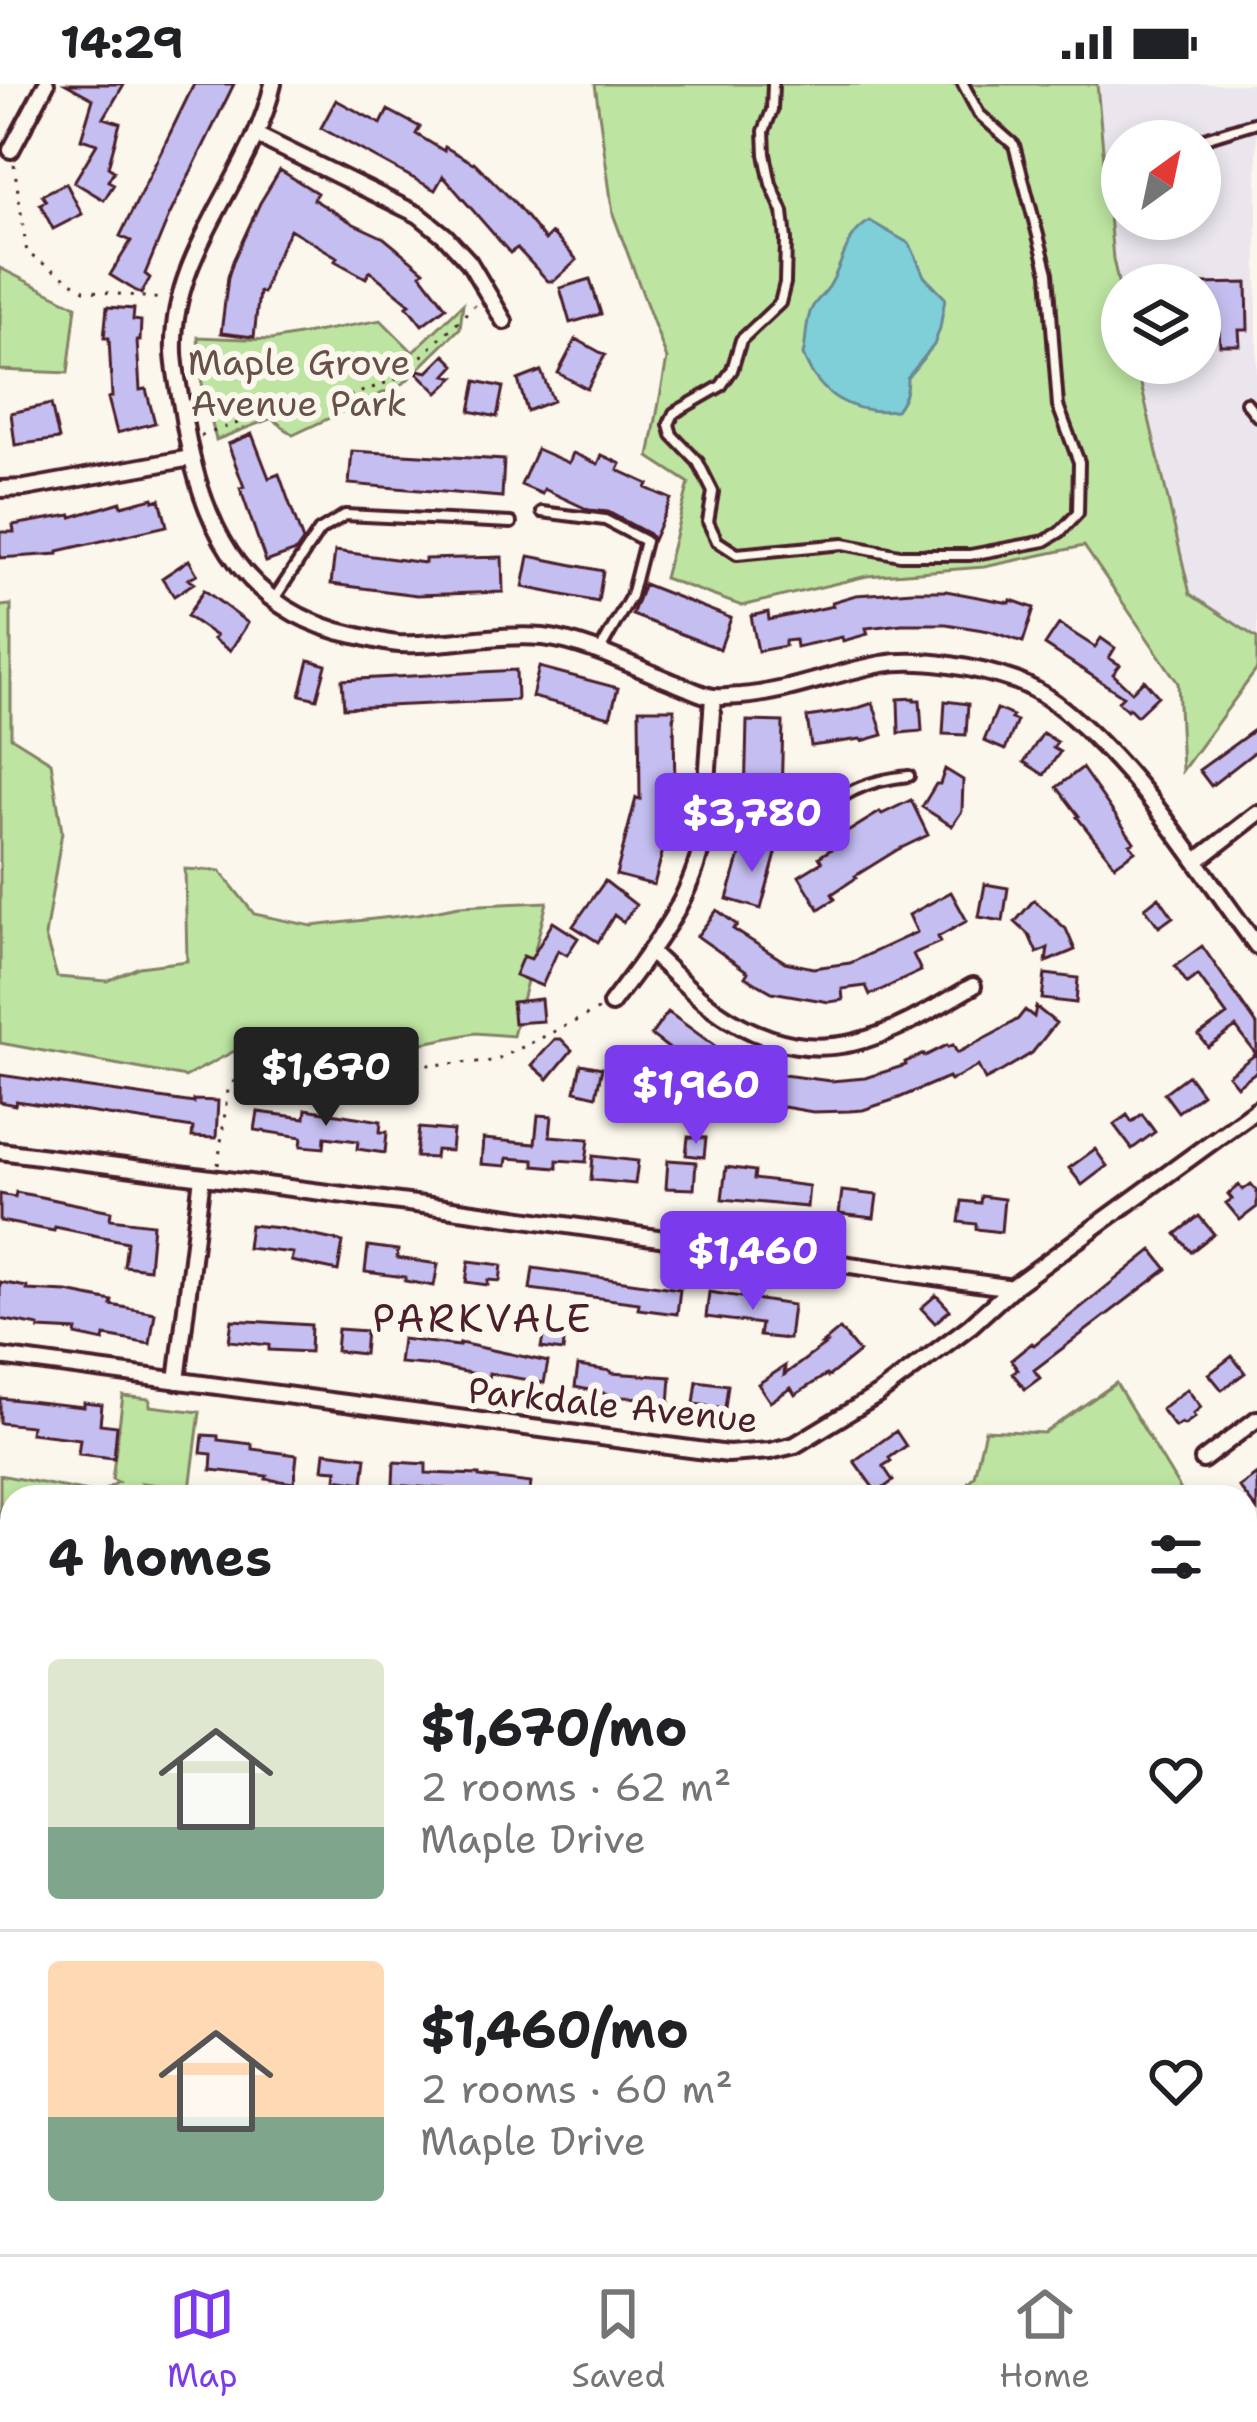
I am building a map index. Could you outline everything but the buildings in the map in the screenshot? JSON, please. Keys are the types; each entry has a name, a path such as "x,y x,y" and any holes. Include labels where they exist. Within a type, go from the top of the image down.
{"street":[{"path":"11,150 46,84"},
{"path":"273,84 256,135 186,274 174,352 191,458 218,534 240,568 273,600 316,624 397,644 542,637 570,643 713,697 796,688 885,663 976,669 1020,682 1060,705 1124,765 1257,946"},
{"path":"256,135 419,215 469,262 504,321"},
{"path":"0,488 191,458"},
{"path":"611,1004 650,952 688,890 700,860 713,697"},
{"path":"1198,860 1257,814"},
{"path":"650,952 727,1018 794,1045 830,1048 869,1040 973,986"},
{"name":"Parkdale Avenue","path":"0,1358 749,1454 795,1444 926,1361 1013,1288 1257,1109"},
{"path":"0,1151 1013,1288"},
{"path":"177,1382 209,1178"},
{"path":"1202,1460 1257,1419"}],"lane":[{"path":"773,84 772,110 764,131 771,184 783,212 786,240 780,303 741,340 732,370 721,386 674,413 670,424 672,436 698,463 713,492 708,522 717,542 737,554 843,544 900,555 970,555 1045,541 1078,513 1079,462 1058,406 1048,273 1038,235 1014,146 979,114 963,84"},
{"path":"1221,133 1257,122"},
{"path":"1246,402 1257,416"},
{"path":"542,512 604,520 646,541 631,596 598,654"},
{"path":"273,600 319,531 345,515 511,523"},
{"path":"705,812 709,817 806,826 852,790 879,779 909,776"}],"path":[{"path":"11,150 27,253 85,290 179,301"},
{"path":"188,441 290,405 318,408 399,378 488,293"},
{"path":"209,1178 228,1090 243,1068 276,1060 333,1066 494,1060 611,1004"}],"shaded area":[{"path":"1097,84 1257,84 1257,638 1190,594 1141,384 1221,384 1221,264 1114,264 1111,240 1221,240 1221,120 1101,120 1101,128"}],"green space":[{"path":"595,84 1097,84 1101,240 1111,240 1114,264 1101,264 1101,384 1141,384 1190,594 1257,638 1257,669 1182,771 1178,683 1084,546 984,567 867,576 742,606 664,578 689,483 649,457 667,359 613,214"},
{"path":"0,268 76,306 68,373 0,370"},
{"name":"Maple Grove Avenue Park","path":"463,304 460,328 404,383 293,435 272,418 216,440 201,379 198,337 271,340 381,320 413,352"},
{"path":"11,605 11,737 51,762 62,832 45,936 57,977 107,981 139,967 187,961 185,869 220,871 254,914 312,926 459,906 547,902 513,1036 475,1033 418,1044 244,1046 185,1077 0,1043 0,606"},
{"path":"1116,1383 1178,1485 966,1485 974,1476 985,1430 1044,1433"},
{"path":"123,1396 150,1399 150,1406 200,1412 191,1485 113,1485 118,1482 112,1479"},
{"path":"0,1475 52,1485 0,1485"}],"water":[{"path":"870,221 910,244 924,276 945,298 934,345 907,378 896,410 866,409 839,400 818,382 803,355 812,308 830,285 855,233"}],"district":[{"name":"PARKVALE","path":"483,1318"}]}
